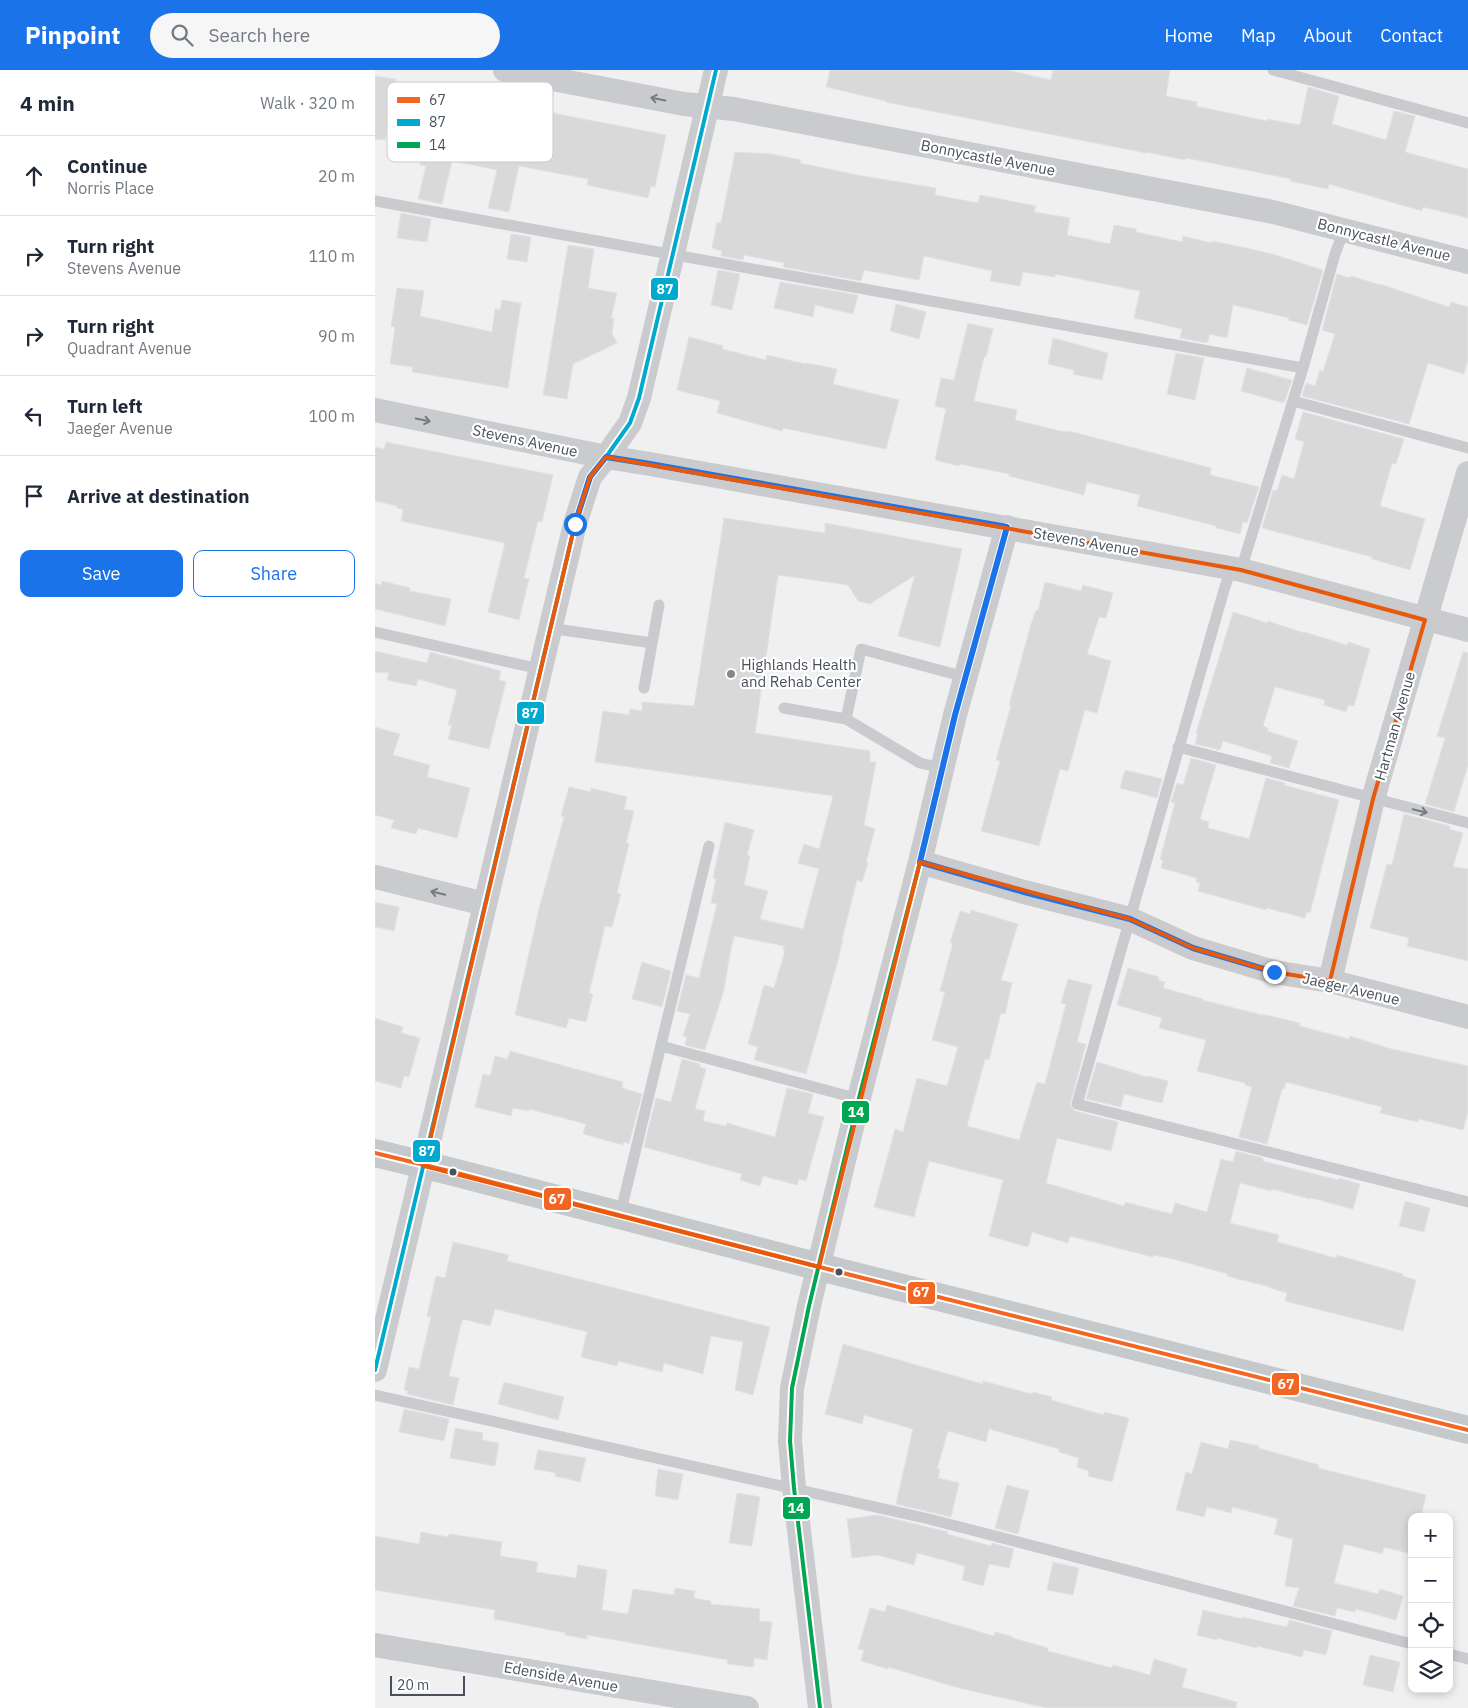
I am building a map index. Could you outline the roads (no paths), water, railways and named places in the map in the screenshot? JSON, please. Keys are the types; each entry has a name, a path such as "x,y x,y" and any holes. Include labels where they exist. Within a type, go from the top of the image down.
{"main road":[{"path":"375,1153 1468,1430"}],"street":[{"name":"Bonnycastle Avenue","path":"505,70 707,107 734,109 1273,212 1468,262"},
{"path":"375,1370 575,524 590,477 629,423 639,398 716,70"},
{"name":"Stevens Avenue","path":"375,410 606,457 660,465 1236,569 1468,630"},
{"name":"Hartman Avenue","path":"1330,981 1373,799 1468,473"},
{"path":"820,1708 794,1488 790,1441 792,1388 859,1099 965,677 1007,527"},
{"name":"Jaeger Avenue","path":"920,862 1024,892 1130,919 1193,948 1274,972 1330,981 1468,1017"},
{"path":"375,877 485,904"},
{"name":"Edenside Avenue","path":"375,1645 747,1708"}],"lane":[{"path":"1273,70 1468,123"},
{"path":"375,201 1303,368"},
{"path":"1344,230 1335,254 1293,401 1236,569 1221,599 1077,1104 1468,1202"},
{"path":"1293,401 1468,448"},
{"path":"644,688 659,605"},
{"path":"549,628 652,643"},
{"path":"375,632 540,669"},
{"path":"846,720 861,649 965,677"},
{"path":"784,708 846,720 920,763 943,768"},
{"path":"1179,747 1468,823"},
{"path":"620,1215 709,846"},
{"path":"661,1046 859,1099"},
{"path":"375,1395 929,1519 1408,1643"},
{"path":"1453,1655 1468,1659"}],"place":[{"name":"Highlands Health and Rehab Center","path":"731,674"}]}
